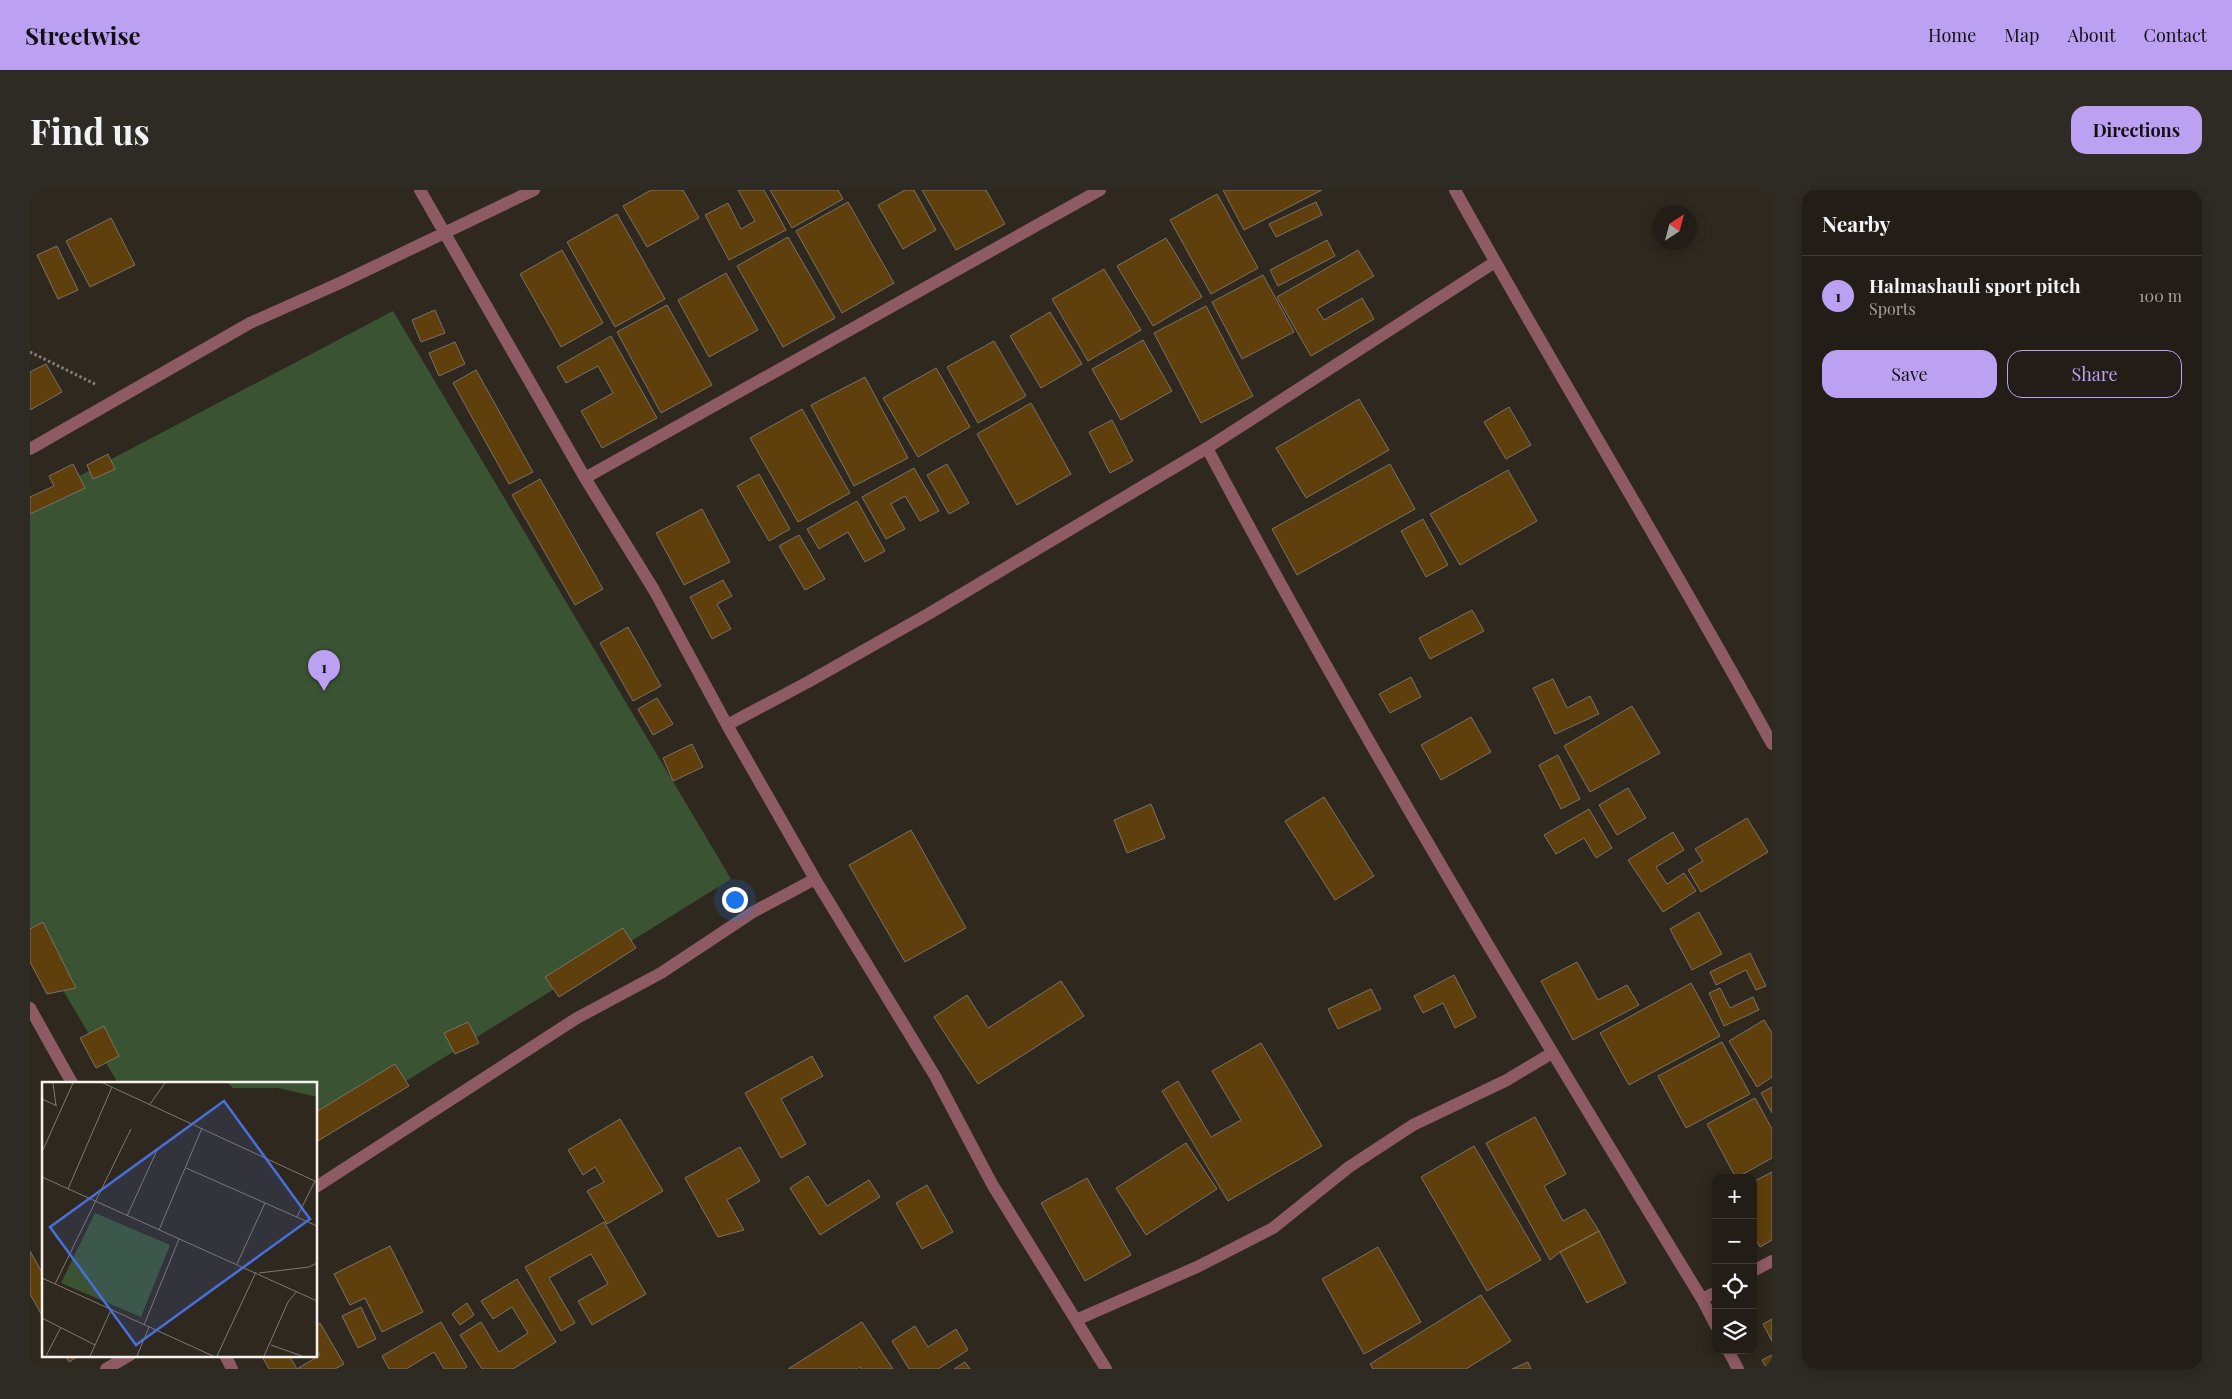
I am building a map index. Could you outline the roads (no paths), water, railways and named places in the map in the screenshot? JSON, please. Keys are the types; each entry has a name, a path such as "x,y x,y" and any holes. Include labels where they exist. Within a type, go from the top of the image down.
{"street":[{"path":"420,190 585,478 654,590 727,725 815,879 935,1076 992,1184 1106,1369"},
{"path":"30,449 250,323 342,282 534,190"},
{"path":"585,478 1100,190"},
{"path":"1455,190 1710,631 1772,744"},
{"path":"727,725 930,613 1207,448 1495,262"},
{"path":"1207,448 1276,578 1440,865 1712,1318"},
{"path":"318,1186 577,1018 661,973 753,912 815,879"},
{"path":"30,1008 34,1024 71,1082"},
{"path":"1076,1320 1197,1267 1273,1228 1349,1167 1413,1125 1507,1080 1552,1053"},
{"path":"1757,1269 1772,1261"},
{"path":"1702,1299 1712,1294"},
{"path":"1730,1354 1738,1369"},
{"path":"106,1369 128,1356"},
{"path":"226,1356 232,1369"}],"place":[{"name":"Halmashauli sport pitch","path":"324,691"}]}
